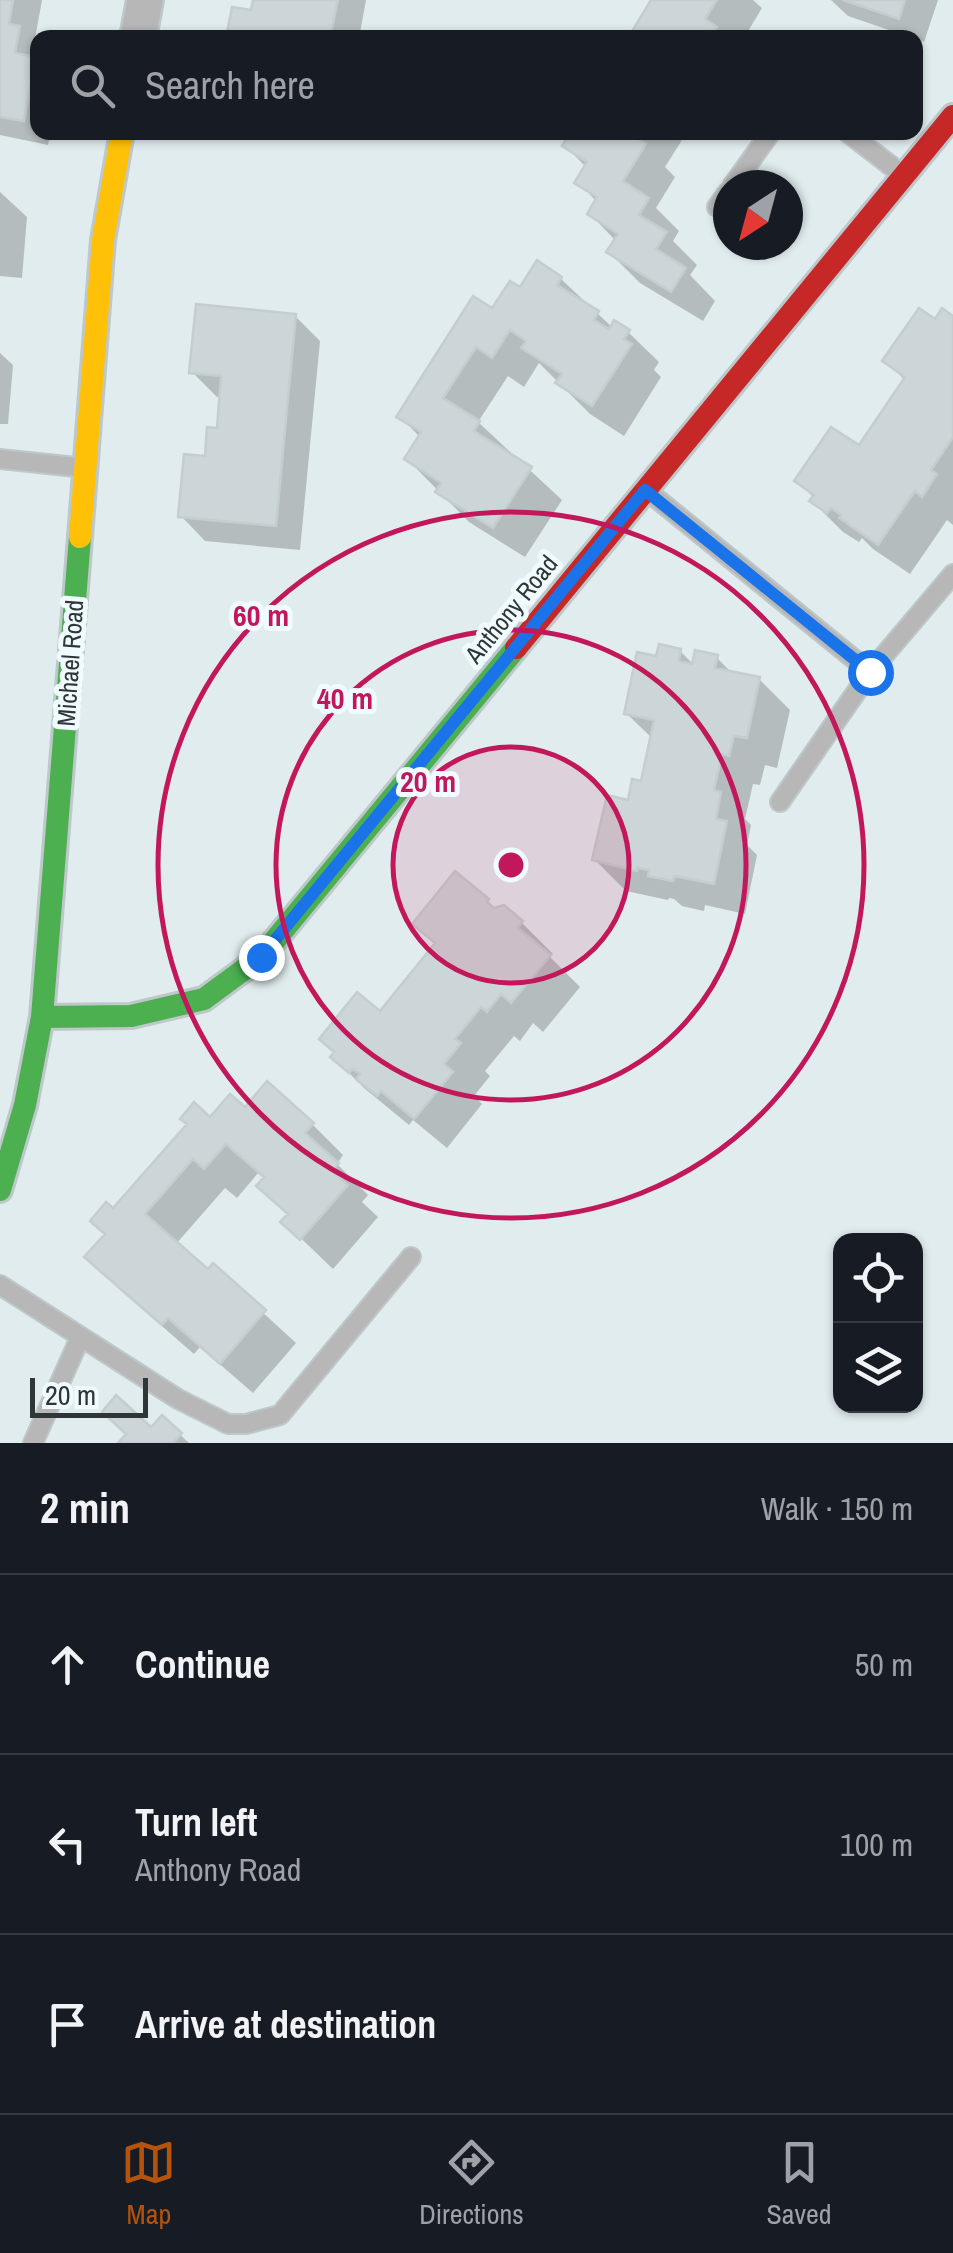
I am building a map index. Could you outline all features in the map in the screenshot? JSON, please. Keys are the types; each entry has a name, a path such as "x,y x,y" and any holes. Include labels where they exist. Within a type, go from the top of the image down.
{"street":[{"path":"139,30 145,0"},
{"name":"Anthony Road","path":"42,1017 131,1016 204,999 261,957 953,116"},
{"name":"Michael Road","path":"0,1190 15,1150 23,1090 42,1017 103,240 121,140"}],"lane":[{"path":"744,170 765,140"},
{"path":"858,140 904,175"},
{"path":"0,459 86,468"},
{"path":"645,490 870,672"},
{"path":"780,802 870,672 953,574"},
{"path":"0,1285 178,1400 228,1424 246,1424 280,1416 412,1257"},
{"path":"33,1443 80,1338"}],"building":[{"path":"0,0 13,0 9,24 20,26 15,53 30,56 30,89 24,121 0,117"},
{"path":"253,0 338,0 332,30 228,30 232,7 251,10"},
{"path":"651,0 717,0 705,19 717,27 715,30 633,30"},
{"path":"843,0 905,0 899,19"},
{"path":"565,140 640,140 646,144 623,181 649,198 639,215 667,232 656,249 686,268 671,292 606,252 618,234 587,214 597,197 574,183 587,162 562,146"},
{"path":"537,260 562,277 557,285 599,311 594,320 609,329 614,320 630,330 624,339 632,344 592,406 555,383 562,374 521,348 526,341 510,330 492,358 476,347 443,398 480,421 474,431 532,467 493,528 435,492 441,483 404,459 421,432 396,417 473,296 492,308 510,281 520,287"},
{"path":"196,304 296,314 276,526 178,517 184,454 205,456 207,427 217,428 221,376 189,373"},
{"path":"919,308 935,319 942,308 953,316 953,437 931,470 937,474 922,497 915,491 878,545 831,508 827,513 809,501 814,495 794,481 831,427 859,445 905,377 882,361"},
{"path":"659,644 681,649 679,661 692,664 695,650 718,655 715,668 760,677 747,738 734,736 729,756 722,754 714,790 721,792 716,819 727,821 714,884 674,876 673,881 648,876 649,870 637,871 592,860 607,795 628,800 632,779 641,781 654,720 624,714 637,652 656,656"},
{"path":"455,871 489,899 487,902 494,908 504,905 523,921 518,928 551,955 511,1003 501,994 487,1012 481,1007 455,1039 461,1043 444,1064 453,1072 414,1119 381,1091 377,1096 356,1079 360,1074 353,1069 349,1073 330,1057 334,1052 319,1039 357,992 380,1011 435,943 412,924"},
{"path":"267,1081 314,1123 305,1133 339,1163 332,1171 348,1185 300,1240 280,1222 288,1214 256,1186 264,1177 226,1144 204,1169 193,1159 145,1214 208,1269 213,1263 266,1310 220,1364 168,1318 162,1325 84,1257 105,1234 90,1221 106,1202 113,1208 187,1124 180,1119 194,1102 210,1117 230,1094 245,1107"},
{"path":"116,1395 151,1427 162,1415 182,1433 173,1443 118,1443 126,1434 102,1412"}],"traffic: fast":[{"path":"0,1190 25,1105 42,1017 80,537"},
{"path":"42,1017 131,1016 204,999 261,957 516,648"}],"traffic: slow":[{"path":"80,537 103,240 121,140"}],"traffic: jam":[{"path":"516,648 953,116"}],"route":[{"path":"261,957 645,490 870,672"}]}
